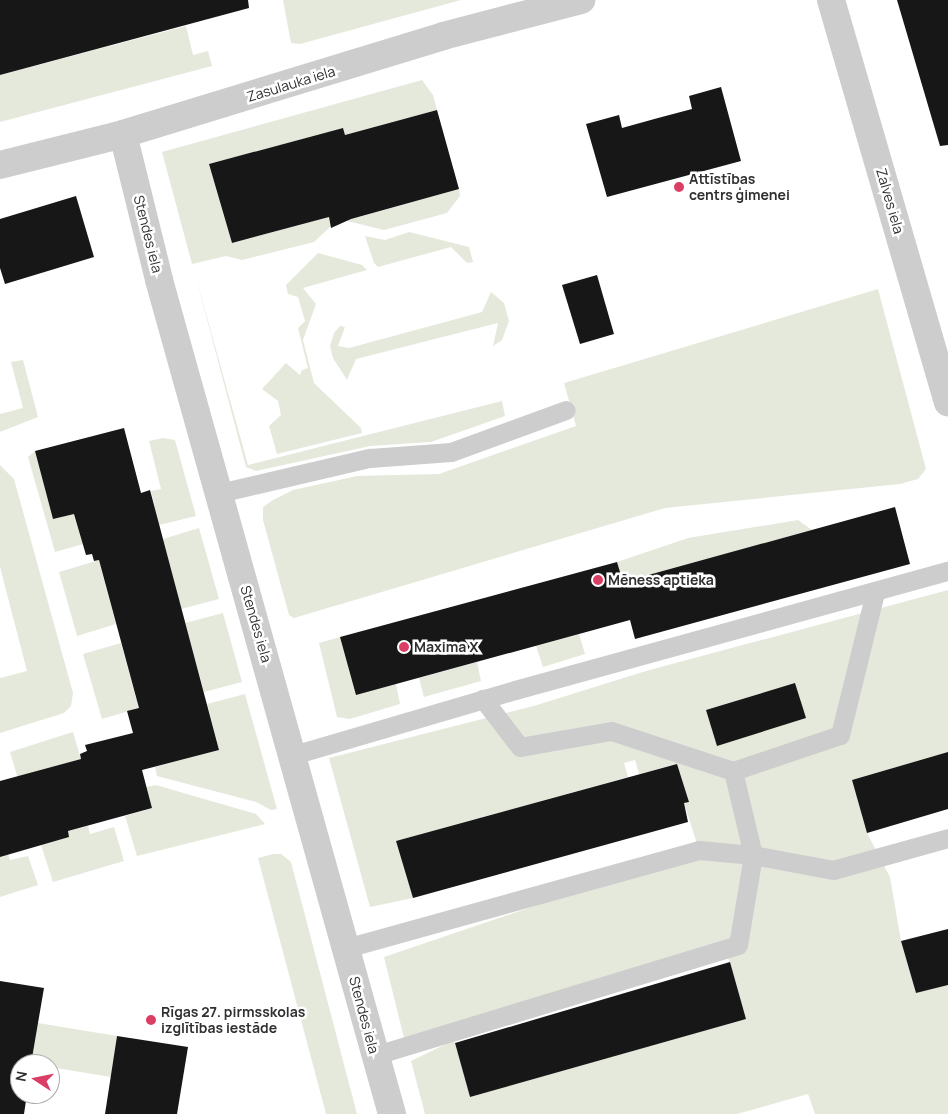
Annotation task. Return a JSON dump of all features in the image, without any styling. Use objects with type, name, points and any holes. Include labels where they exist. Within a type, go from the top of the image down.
[{"type":"street","name":"Zasulauka iela","points":[[0,165],[123,134],[443,36],[581,0]]},
{"type":"street","name":"Zalves iela","points":[[831,0],[948,402]]},
{"type":"street","name":"Stendes iela","points":[[123,134],[219,493],[392,1114]]},
{"type":"lane","points":[[219,493],[370,458],[451,452],[566,410]]},
{"type":"lane","points":[[293,755],[483,699],[948,571]]},
{"type":"lane","points":[[483,699],[520,746],[611,731],[733,771],[840,735],[874,592]]},
{"type":"lane","points":[[376,1055],[738,945],[753,855],[733,771]]},
{"type":"lane","points":[[346,948],[700,850],[753,855],[833,870],[948,838]]},
{"type":"shaded area","points":[[283,0],[461,0],[300,44],[291,43]]},
{"type":"shaded area","points":[[186,26],[193,55],[208,51],[212,66],[0,122],[0,75]]},
{"type":"shaded area","points":[[422,80],[433,95],[437,110],[345,135],[343,128],[210,164],[232,243],[329,217],[331,226],[314,242],[242,260],[226,256],[192,264],[162,152]]},
{"type":"shaded area","points":[[459,189],[460,196],[447,213],[384,230],[347,221],[346,213],[359,217]]},
{"type":"shaded area","points":[[409,232],[469,247],[473,262],[467,263],[451,247],[378,267],[374,263],[365,236],[385,240]]},
{"type":"shaded area","points":[[318,253],[362,265],[367,270],[303,288],[316,304],[303,340],[314,383],[361,428],[362,433],[277,454],[269,426],[281,415],[278,401],[262,389],[286,363],[300,375],[302,370],[308,368],[298,328],[305,321],[298,297],[288,294],[286,285]]},
{"type":"shaded area","points":[[195,274],[248,465],[502,401],[505,416],[431,442],[370,446],[256,471],[246,467]]},
{"type":"shaded area","points":[[878,289],[926,469],[918,479],[900,484],[665,508],[294,618],[289,615],[263,520],[263,507],[273,500],[293,490],[357,476],[439,474],[576,426],[564,383]]},
{"type":"shaded area","points":[[491,292],[504,303],[509,321],[502,340],[493,346],[498,323],[356,359],[347,380],[333,358],[330,346],[334,333],[340,326],[345,327],[338,346],[349,348],[482,312]]},
{"type":"shaded area","points":[[23,360],[38,417],[0,432],[0,414],[23,408],[11,362]]},
{"type":"shaded area","points":[[163,438],[175,440],[196,516],[159,525],[151,491],[161,489],[149,441]]},
{"type":"shaded area","points":[[35,451],[86,511],[94,541],[55,552],[28,457]]},
{"type":"shaded area","points":[[0,465],[14,479],[73,693],[71,706],[64,713],[0,733],[0,678],[27,671],[0,567]]},
{"type":"shaded area","points":[[798,520],[812,530],[623,582],[617,562],[688,538]]},
{"type":"shaded area","points":[[199,528],[219,599],[181,609],[163,539]]},
{"type":"shaded area","points":[[99,560],[116,624],[77,636],[59,572]]},
{"type":"shaded area","points":[[948,590],[948,752],[852,780],[867,833],[890,877],[901,941],[916,993],[948,985],[948,1114],[815,1114],[808,1094],[737,1114],[425,1114],[411,1061],[454,1040],[470,1097],[746,1018],[726,950],[404,1038],[384,957],[699,850],[684,803],[688,802],[680,789],[673,765],[639,774],[635,760],[624,763],[628,777],[397,841],[413,898],[370,907],[329,758],[537,705],[646,671]]},
{"type":"shaded area","points":[[223,613],[242,682],[204,692],[185,623]]},
{"type":"shaded area","points":[[579,634],[585,654],[543,667],[536,646]]},
{"type":"shaded area","points":[[340,637],[396,684],[400,704],[350,719],[337,717],[319,643]]},
{"type":"shaded area","points":[[121,643],[139,708],[102,719],[83,654]]},
{"type":"shaded area","points":[[477,662],[481,681],[424,697],[419,678]]},
{"type":"shaded area","points":[[245,694],[277,809],[271,810],[256,802],[157,776],[155,767],[219,750],[207,704]]},
{"type":"shaded area","points":[[73,732],[81,759],[49,768],[19,782],[10,752]]},
{"type":"shaded area","points":[[156,785],[256,814],[265,824],[137,856],[125,816],[152,808],[146,787]]},
{"type":"shaded area","points":[[88,826],[90,834],[114,827],[124,861],[53,882],[41,845],[68,837],[68,831]]},
{"type":"shaded area","points":[[8,854],[10,860],[28,856],[38,885],[0,897],[0,856]]},
{"type":"shaded area","points":[[281,854],[291,862],[357,1114],[326,1114],[258,858]]},
{"type":"shaded area","points":[[38,1023],[117,1036],[111,1077],[60,1069],[60,1054],[33,1054]]},
{"type":"building","points":[[0,0],[248,0],[249,8],[0,75]]},
{"type":"building","points":[[897,0],[948,0],[948,145],[940,146]]},
{"type":"building","points":[[721,87],[741,161],[607,197],[586,124],[619,115],[622,128],[692,109],[689,96]]},
{"type":"building","points":[[437,110],[459,189],[351,219],[331,228],[329,217],[232,243],[209,164],[343,128],[345,135]]},
{"type":"building","points":[[76,196],[94,257],[5,284],[0,268],[0,219]]},
{"type":"building","points":[[597,275],[614,334],[580,344],[562,285]]},
{"type":"building","points":[[124,428],[141,493],[150,490],[219,750],[142,770],[152,808],[68,831],[69,837],[0,857],[0,781],[81,759],[80,754],[87,751],[85,745],[133,733],[127,711],[139,708],[99,560],[94,561],[92,554],[86,555],[74,514],[53,519],[35,451]]},
{"type":"building","points":[[895,507],[910,564],[635,639],[630,620],[356,695],[340,637],[617,562],[623,582]]},
{"type":"building","points":[[795,683],[806,718],[717,746],[706,710]]},
{"type":"building","points":[[948,752],[948,809],[867,833],[852,780]]},
{"type":"building","points":[[677,764],[689,802],[684,803],[688,822],[413,898],[396,841]]},
{"type":"building","points":[[948,929],[948,985],[916,993],[901,941]]},
{"type":"building","points":[[730,962],[746,1019],[470,1097],[455,1043]]},
{"type":"building","points":[[0,981],[44,988],[33,1054],[10,1054],[10,1104],[26,1104],[24,1114],[0,1114]]},
{"type":"building","points":[[117,1036],[188,1047],[177,1114],[105,1114]]},
{"type":"place","name":"Attīstības centrs ģimenei","points":[[679,187]]},
{"type":"place","name":"Mēness aptieka","points":[[598,580]]},
{"type":"place","name":"Maxima X","points":[[404,647]]},
{"type":"place","name":"Rīgas 27. pirmsskolas izglītības iestāde","points":[[151,1020]]}]
